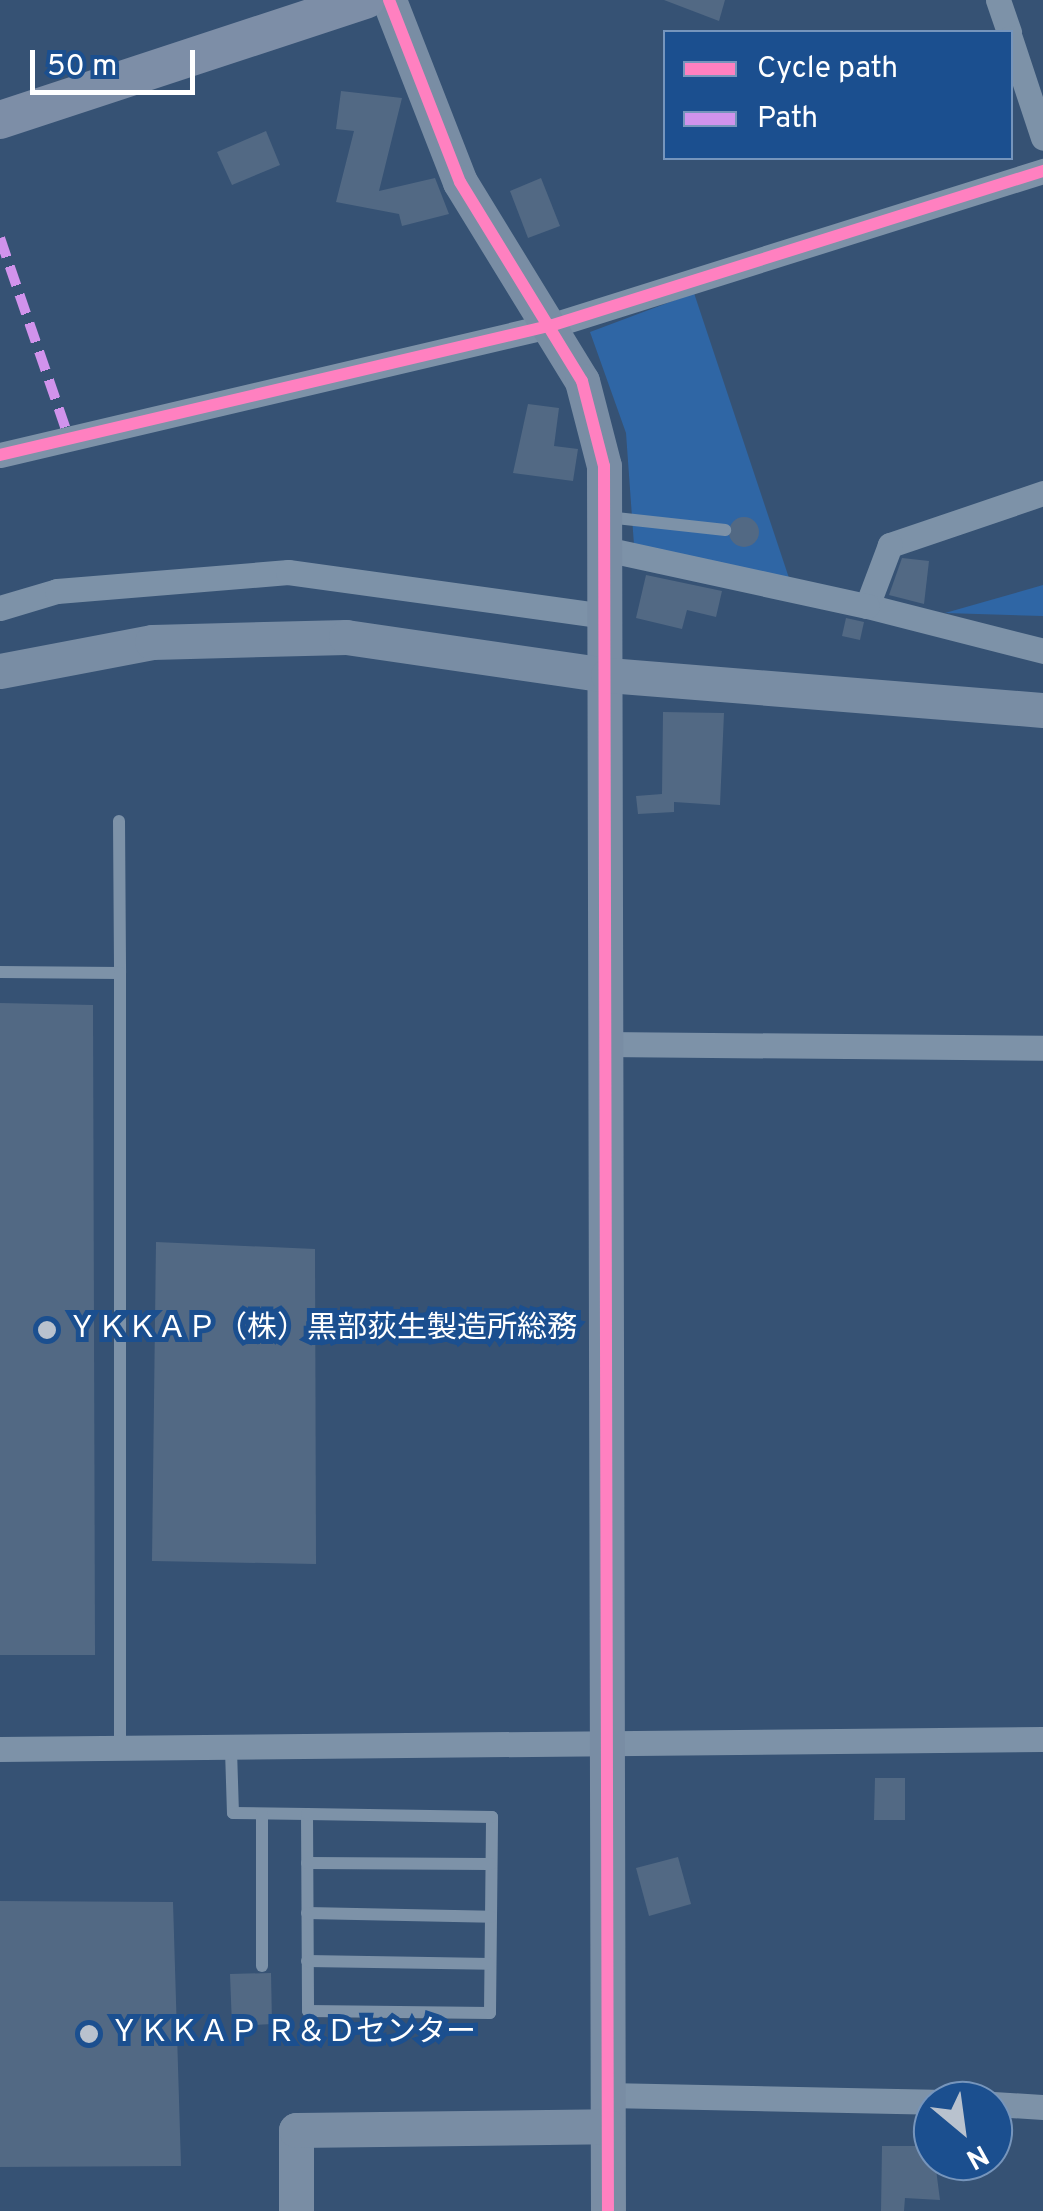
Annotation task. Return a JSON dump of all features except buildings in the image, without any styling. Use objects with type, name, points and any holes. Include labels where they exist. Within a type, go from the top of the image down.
[{"type":"main road","points":[[0,120],[366,0]]},
{"type":"street","points":[[389,0],[460,182],[553,325],[582,381],[604,466],[608,675],[604,1044],[608,2211]]},
{"type":"street","points":[[998,0],[1008,30]]},
{"type":"street","points":[[1013,44],[1043,138]]},
{"type":"street","points":[[0,455],[553,325],[1043,171]]},
{"type":"street","points":[[867,606],[890,545],[1043,493]]},
{"type":"street","points":[[605,532],[1043,651]]},
{"type":"street","points":[[0,608],[57,591],[288,572],[606,616]]},
{"type":"street","points":[[0,671],[152,642],[291,636],[608,675],[1043,710]]},
{"type":"street","points":[[604,1044],[1043,1048]]},
{"type":"street","points":[[0,1749],[608,1750],[1043,1739]]},
{"type":"street","points":[[296,2211],[296,2130],[607,2110],[913,2102]]},
{"type":"street","points":[[1013,2105],[1043,2107]]},
{"type":"lane","points":[[605,532],[725,530]]},
{"type":"lane","points":[[120,820],[120,1750]]},
{"type":"lane","points":[[0,972],[120,973]]},
{"type":"lane","points":[[231,1750],[233,1813],[262,1814],[307,1814],[492,1817],[490,2013],[308,2011],[307,1814]]},
{"type":"lane","points":[[262,1814],[262,1966]]},
{"type":"lane","points":[[307,1863],[491,1864]]},
{"type":"lane","points":[[307,1914],[490,1917]]},
{"type":"lane","points":[[308,1961],[490,1964]]},
{"type":"shaded area","points":[[694,293],[789,578],[634,545],[626,433],[590,332]]},
{"type":"shaded area","points":[[1043,585],[1043,616],[945,613]]},
{"type":"marked path","points":[[0,238],[69,438]]},
{"type":"cycle path","points":[[389,0],[460,182],[582,381],[604,466],[608,2211]]},
{"type":"cycle path","points":[[0,455],[553,325],[1043,171]]},
{"type":"place","name":"ＹＫＫＡＰ（株）黒部荻生製造所総務","points":[[47,1330]]},
{"type":"place","name":"ＹＫＫＡＰ Ｒ＆Ｄセンター","points":[[89,2034]]}]
